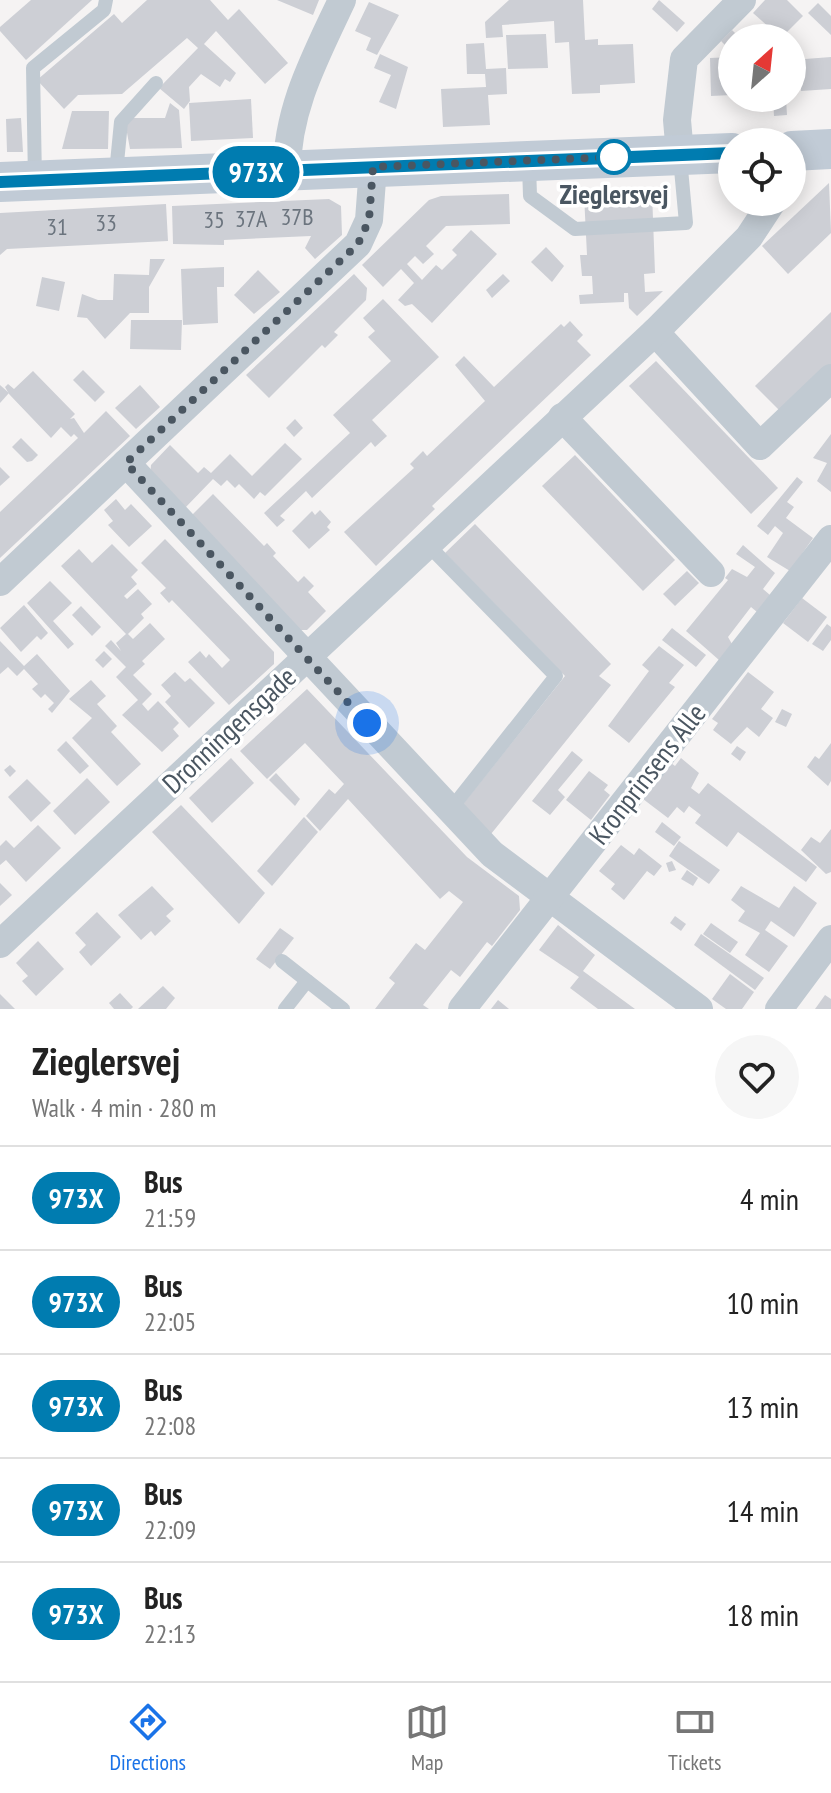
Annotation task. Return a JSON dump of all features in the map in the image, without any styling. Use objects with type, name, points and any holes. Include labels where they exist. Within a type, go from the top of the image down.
[{"type":"main road","points":[[17,181],[718,153]]},
{"type":"street","points":[[287,171],[287,136],[300,91],[342,0]]},
{"type":"street","points":[[680,154],[677,120],[684,59],[742,0]]},
{"type":"street","points":[[0,582],[358,244],[369,220],[373,167]]},
{"type":"street","name":"Dronningensgade","points":[[0,944],[655,332],[749,237],[763,216]]},
{"type":"street","points":[[655,332],[760,446],[831,378]]},
{"type":"street","points":[[562,417],[711,573]]},
{"type":"street","points":[[126,463],[306,659],[492,854],[699,1009]]},
{"type":"street","name":"Kronprinsens Alle","points":[[462,1009],[831,539]]},
{"type":"street","points":[[779,1009],[831,939]]},
{"type":"lane","points":[[17,181],[33,68],[104,10],[106,0]]},
{"type":"lane","points":[[115,178],[121,122],[156,83]]},
{"type":"lane","points":[[529,160],[530,196],[575,229],[686,223],[680,154]]},
{"type":"lane","points":[[427,544],[556,676],[450,810]]},
{"type":"lane","points":[[282,961],[343,1009]]},
{"type":"lane","points":[[285,1009],[307,981]]},
{"type":"building","points":[[31,0],[92,0],[26,60],[0,31],[0,27]]},
{"type":"building","points":[[147,0],[210,0],[228,20],[239,9],[288,63],[265,84],[216,31],[204,44],[236,73],[230,82],[225,79],[220,87],[201,74],[189,87],[190,101],[184,109],[159,88],[198,48],[187,38],[122,94],[78,95],[64,109],[37,80],[114,14],[122,23]]},
{"type":"building","points":[[277,0],[319,0],[313,15]]},
{"type":"building","points":[[509,0],[583,0],[585,40],[598,39],[598,45],[633,44],[635,83],[600,85],[600,93],[572,94],[569,42],[555,43],[554,21],[502,25],[503,37],[486,38],[485,22]]},
{"type":"building","points":[[659,0],[685,23],[677,32],[652,9]]},
{"type":"building","points":[[765,0],[787,0],[803,16],[795,24],[765,24],[753,13]]},
{"type":"building","points":[[369,2],[399,15],[377,55],[366,50],[371,38],[355,31]]},
{"type":"building","points":[[818,3],[831,16],[831,35],[808,13]]},
{"type":"building","points":[[546,34],[548,68],[508,69],[506,35]]},
{"type":"building","points":[[484,43],[486,69],[506,68],[507,94],[488,95],[490,125],[443,127],[441,89],[486,87],[485,74],[467,74],[466,44]]},
{"type":"building","points":[[380,54],[408,67],[396,109],[379,102],[391,75],[374,68]]},
{"type":"building","points":[[831,57],[831,89],[806,91],[806,59]]},
{"type":"building","points":[[710,58],[718,58],[718,96],[711,96]]},
{"type":"building","points":[[251,99],[253,138],[191,141],[189,103]]},
{"type":"building","points":[[170,103],[179,110],[182,148],[130,149],[125,122],[130,118],[165,118]]},
{"type":"building","points":[[72,111],[109,111],[108,149],[62,149]]},
{"type":"building","points":[[774,112],[787,112],[787,115],[774,116]]},
{"type":"building","points":[[21,118],[23,152],[7,152],[6,119]]},
{"type":"building","points":[[829,183],[831,233],[788,274],[762,246],[794,216],[806,216],[806,205]]},
{"type":"building","points":[[652,192],[655,273],[644,274],[645,292],[663,291],[637,316],[629,308],[628,293],[624,293],[624,302],[580,304],[579,295],[593,294],[592,276],[582,276],[580,255],[587,255],[584,195]]},
{"type":"building","points":[[509,194],[510,224],[446,226],[426,246],[434,254],[423,264],[415,256],[407,264],[422,280],[436,265],[442,270],[457,255],[452,250],[471,230],[497,254],[432,323],[412,304],[405,306],[398,300],[414,283],[401,269],[383,287],[362,265],[429,200],[441,196]]},
{"type":"building","points":[[329,199],[341,206],[342,235],[315,259],[305,248],[311,236],[224,240],[224,245],[173,244],[172,206]]},
{"type":"building","points":[[166,204],[168,241],[7,249],[0,255],[0,213]]},
{"type":"building","points":[[546,247],[564,266],[552,282],[531,262]]},
{"type":"building","points":[[150,259],[165,259],[149,287],[149,313],[130,313],[105,339],[87,318],[77,317],[82,294],[98,300],[113,300],[114,274],[149,275]]},
{"type":"building","points":[[224,267],[224,287],[217,287],[218,323],[183,325],[181,269]]},
{"type":"building","points":[[258,270],[280,292],[254,314],[234,295]]},
{"type":"building","points":[[354,274],[367,288],[366,300],[334,332],[338,335],[325,348],[322,345],[269,398],[246,375]]},
{"type":"building","points":[[503,274],[510,281],[492,298],[486,290]]},
{"type":"building","points":[[42,277],[65,282],[59,311],[36,306]]},
{"type":"building","points":[[383,299],[439,357],[372,420],[387,436],[375,447],[371,442],[312,498],[306,491],[280,516],[285,520],[277,527],[264,513],[350,433],[333,415],[391,361],[368,337],[375,331],[363,318]]},
{"type":"building","points":[[831,312],[831,366],[782,413],[755,386]]},
{"type":"building","points":[[131,320],[182,320],[181,350],[130,349]]},
{"type":"building","points":[[570,321],[583,335],[577,341],[591,355],[432,506],[435,509],[376,566],[344,532],[414,468],[410,464],[423,451],[427,456],[485,401],[455,365],[464,356],[494,387],[561,324],[564,327]]},
{"type":"building","points":[[656,361],[778,488],[751,514],[629,386]]},
{"type":"building","points":[[83,370],[105,392],[95,402],[73,380]]},
{"type":"building","points":[[33,371],[75,414],[70,419],[74,418],[84,433],[106,411],[130,436],[0,558],[0,512],[78,438],[74,434],[71,437],[61,427],[51,438],[9,394],[5,387],[8,384],[14,389]]},
{"type":"building","points":[[0,385],[9,393],[0,403]]},
{"type":"building","points":[[140,385],[160,407],[136,429],[115,408]]},
{"type":"building","points":[[295,419],[303,428],[294,437],[286,428]]},
{"type":"building","points":[[831,434],[831,492],[817,481],[827,463],[813,458]]},
{"type":"building","points":[[21,438],[38,455],[32,461],[27,462],[12,447]]},
{"type":"building","points":[[285,443],[302,459],[265,496],[260,492],[254,499],[239,484],[235,488],[227,480],[221,486],[213,479],[184,509],[150,476],[151,465],[170,445],[198,473],[204,467],[211,473],[230,454],[252,476]]},
{"type":"building","points":[[575,455],[675,560],[643,591],[542,486]]},
{"type":"building","points":[[0,467],[10,477],[0,486]]},
{"type":"building","points":[[797,477],[803,482],[787,502],[794,507],[786,518],[813,538],[790,571],[767,557],[783,533],[775,526],[768,535],[757,526]]},
{"type":"building","points":[[213,494],[264,546],[267,543],[276,553],[273,556],[298,582],[304,576],[314,586],[308,592],[326,611],[307,630],[300,630],[191,516]]},
{"type":"building","points":[[116,499],[125,510],[131,504],[152,526],[129,547],[108,525],[113,521],[104,510]]},
{"type":"building","points":[[320,510],[331,522],[327,527],[330,530],[309,549],[292,531],[312,511],[315,515]]},
{"type":"building","points":[[475,524],[611,664],[599,676],[611,685],[491,834],[463,804],[565,676],[445,553]]},
{"type":"building","points":[[165,539],[274,652],[274,664],[229,705],[188,662],[200,651],[206,658],[209,654],[222,668],[230,660],[172,600],[169,603],[160,593],[166,588],[141,563]]},
{"type":"building","points":[[112,544],[138,570],[131,577],[137,584],[124,596],[127,599],[138,589],[152,604],[141,614],[144,618],[128,634],[133,639],[150,623],[165,639],[142,661],[145,664],[133,675],[152,694],[142,704],[148,711],[158,701],[179,723],[173,729],[179,736],[162,752],[122,715],[138,700],[116,677],[126,667],[105,646],[111,640],[121,651],[116,643],[126,634],[61,566],[79,549],[92,563]]},
{"type":"building","points":[[743,545],[775,573],[763,589],[770,595],[757,612],[751,607],[728,637],[732,644],[719,660],[686,631],[728,580],[725,578],[732,569],[747,577],[755,567],[736,554]]},
{"type":"building","points":[[687,571],[699,583],[675,606],[663,594]]},
{"type":"building","points":[[50,581],[72,603],[53,621],[74,644],[68,649],[27,603]]},
{"type":"building","points":[[802,598],[827,617],[808,642],[783,623]]},
{"type":"building","points":[[24,605],[48,633],[41,640],[37,636],[21,652],[0,628]]},
{"type":"building","points":[[81,606],[101,627],[92,636],[72,615]]},
{"type":"building","points":[[827,624],[831,627],[831,640],[823,651],[812,644]]},
{"type":"building","points":[[672,628],[706,655],[696,667],[662,640]]},
{"type":"building","points":[[0,641],[24,666],[37,654],[70,691],[52,713],[48,709],[54,703],[45,694],[41,698],[32,689],[38,684],[24,669],[17,676],[8,667],[0,674]]},
{"type":"building","points":[[659,646],[684,665],[669,683],[675,687],[629,743],[608,726],[649,671],[642,665]]},
{"type":"building","points":[[104,651],[112,659],[103,668],[95,660]]},
{"type":"building","points":[[175,672],[185,682],[190,678],[215,703],[189,728],[165,702],[171,696],[161,685]]},
{"type":"building","points":[[748,672],[774,692],[761,709],[773,718],[759,737],[747,727],[731,744],[713,730],[718,723],[712,719]]},
{"type":"building","points":[[91,680],[106,696],[97,704],[117,726],[111,732],[141,764],[117,786],[72,738],[92,718],[69,699]]},
{"type":"building","points":[[307,689],[467,857],[519,896],[520,910],[492,946],[487,942],[460,977],[451,970],[423,1005],[429,1009],[375,1009],[395,983],[389,978],[416,943],[425,950],[463,902],[449,891],[440,899],[348,799],[320,831],[306,816],[329,789],[335,794],[344,784],[305,743],[267,779],[240,751]]},
{"type":"building","points":[[782,709],[792,714],[786,727],[775,722]]},
{"type":"building","points":[[66,741],[89,766],[80,774],[57,750]]},
{"type":"building","points":[[831,743],[831,781],[828,786],[807,767],[815,756],[819,759]]},
{"type":"building","points":[[737,746],[746,752],[740,761],[731,754]]},
{"type":"building","points":[[572,751],[583,760],[558,790],[565,797],[550,815],[532,801]]},
{"type":"building","points":[[231,758],[254,783],[212,823],[189,798]]},
{"type":"building","points":[[681,758],[699,773],[691,788],[699,794],[708,783],[817,867],[806,882],[738,832],[727,847],[695,823],[701,815],[689,806],[684,813],[677,807],[668,818],[643,799],[671,763],[675,766]]},
{"type":"building","points":[[10,765],[16,771],[10,777],[4,770]]},
{"type":"building","points":[[589,771],[608,785],[604,790],[610,795],[591,820],[566,800]]},
{"type":"building","points":[[276,773],[300,799],[295,806],[269,780]]},
{"type":"building","points":[[87,778],[110,802],[75,835],[53,811]]},
{"type":"building","points":[[27,779],[51,803],[31,822],[8,797]]},
{"type":"building","points":[[181,805],[265,893],[239,924],[152,832]]},
{"type":"building","points":[[304,817],[318,832],[272,886],[257,871]]},
{"type":"building","points":[[662,822],[681,837],[674,846],[655,832]]},
{"type":"building","points":[[38,825],[61,848],[26,882],[6,860],[0,865],[0,846],[6,840],[14,848]]},
{"type":"building","points":[[831,829],[831,872],[826,874],[801,850],[811,837],[820,843]]},
{"type":"building","points":[[679,841],[720,870],[709,884],[669,856]]},
{"type":"building","points":[[621,845],[634,855],[639,848],[662,866],[654,876],[647,871],[624,900],[611,889],[615,884],[599,871]]},
{"type":"building","points":[[672,861],[676,870],[669,872],[666,863]]},
{"type":"building","points":[[687,870],[698,878],[693,886],[681,879]]},
{"type":"building","points":[[0,883],[12,895],[0,906]]},
{"type":"building","points":[[152,886],[174,909],[166,916],[171,921],[155,936],[151,931],[141,940],[118,915]]},
{"type":"building","points":[[741,886],[779,908],[794,886],[817,903],[794,937],[771,921],[765,930],[788,946],[769,972],[745,955],[760,933],[738,921],[745,911],[731,900]]},
{"type":"building","points":[[97,912],[121,937],[91,966],[79,952],[86,945],[75,933]]},
{"type":"building","points":[[675,916],[686,924],[681,931],[670,923]]},
{"type":"building","points":[[711,923],[738,942],[730,953],[703,934]]},
{"type":"building","points":[[558,925],[595,955],[583,971],[635,1009],[598,1009],[570,988],[579,977],[539,950]]},
{"type":"building","points":[[280,928],[294,938],[270,969],[256,959]]},
{"type":"building","points":[[701,934],[764,978],[755,990],[694,945]]},
{"type":"building","points":[[38,941],[64,969],[36,996],[22,981],[28,976],[16,963]]},
{"type":"building","points":[[730,974],[754,992],[742,1009],[726,1009],[712,999]]},
{"type":"building","points":[[163,986],[175,998],[166,1009],[138,1009]]},
{"type":"building","points":[[120,993],[133,1007],[131,1009],[114,1009],[109,1003]]},
{"type":"building","points":[[0,994],[15,1009],[0,1009]]},
{"type":"building","points":[[825,995],[831,999],[831,1009],[815,1009]]},
{"type":"building","points":[[498,1000],[509,1009],[491,1009]]},
{"type":"bus line","name":"973X","points":[[0,182],[718,153]]},
{"type":"place","name":"Zieglersvej","points":[[614,157]]},
{"type":"route","points":[[367,723],[126,463],[358,244],[369,220],[374,196],[373,167],[614,157]]}]
